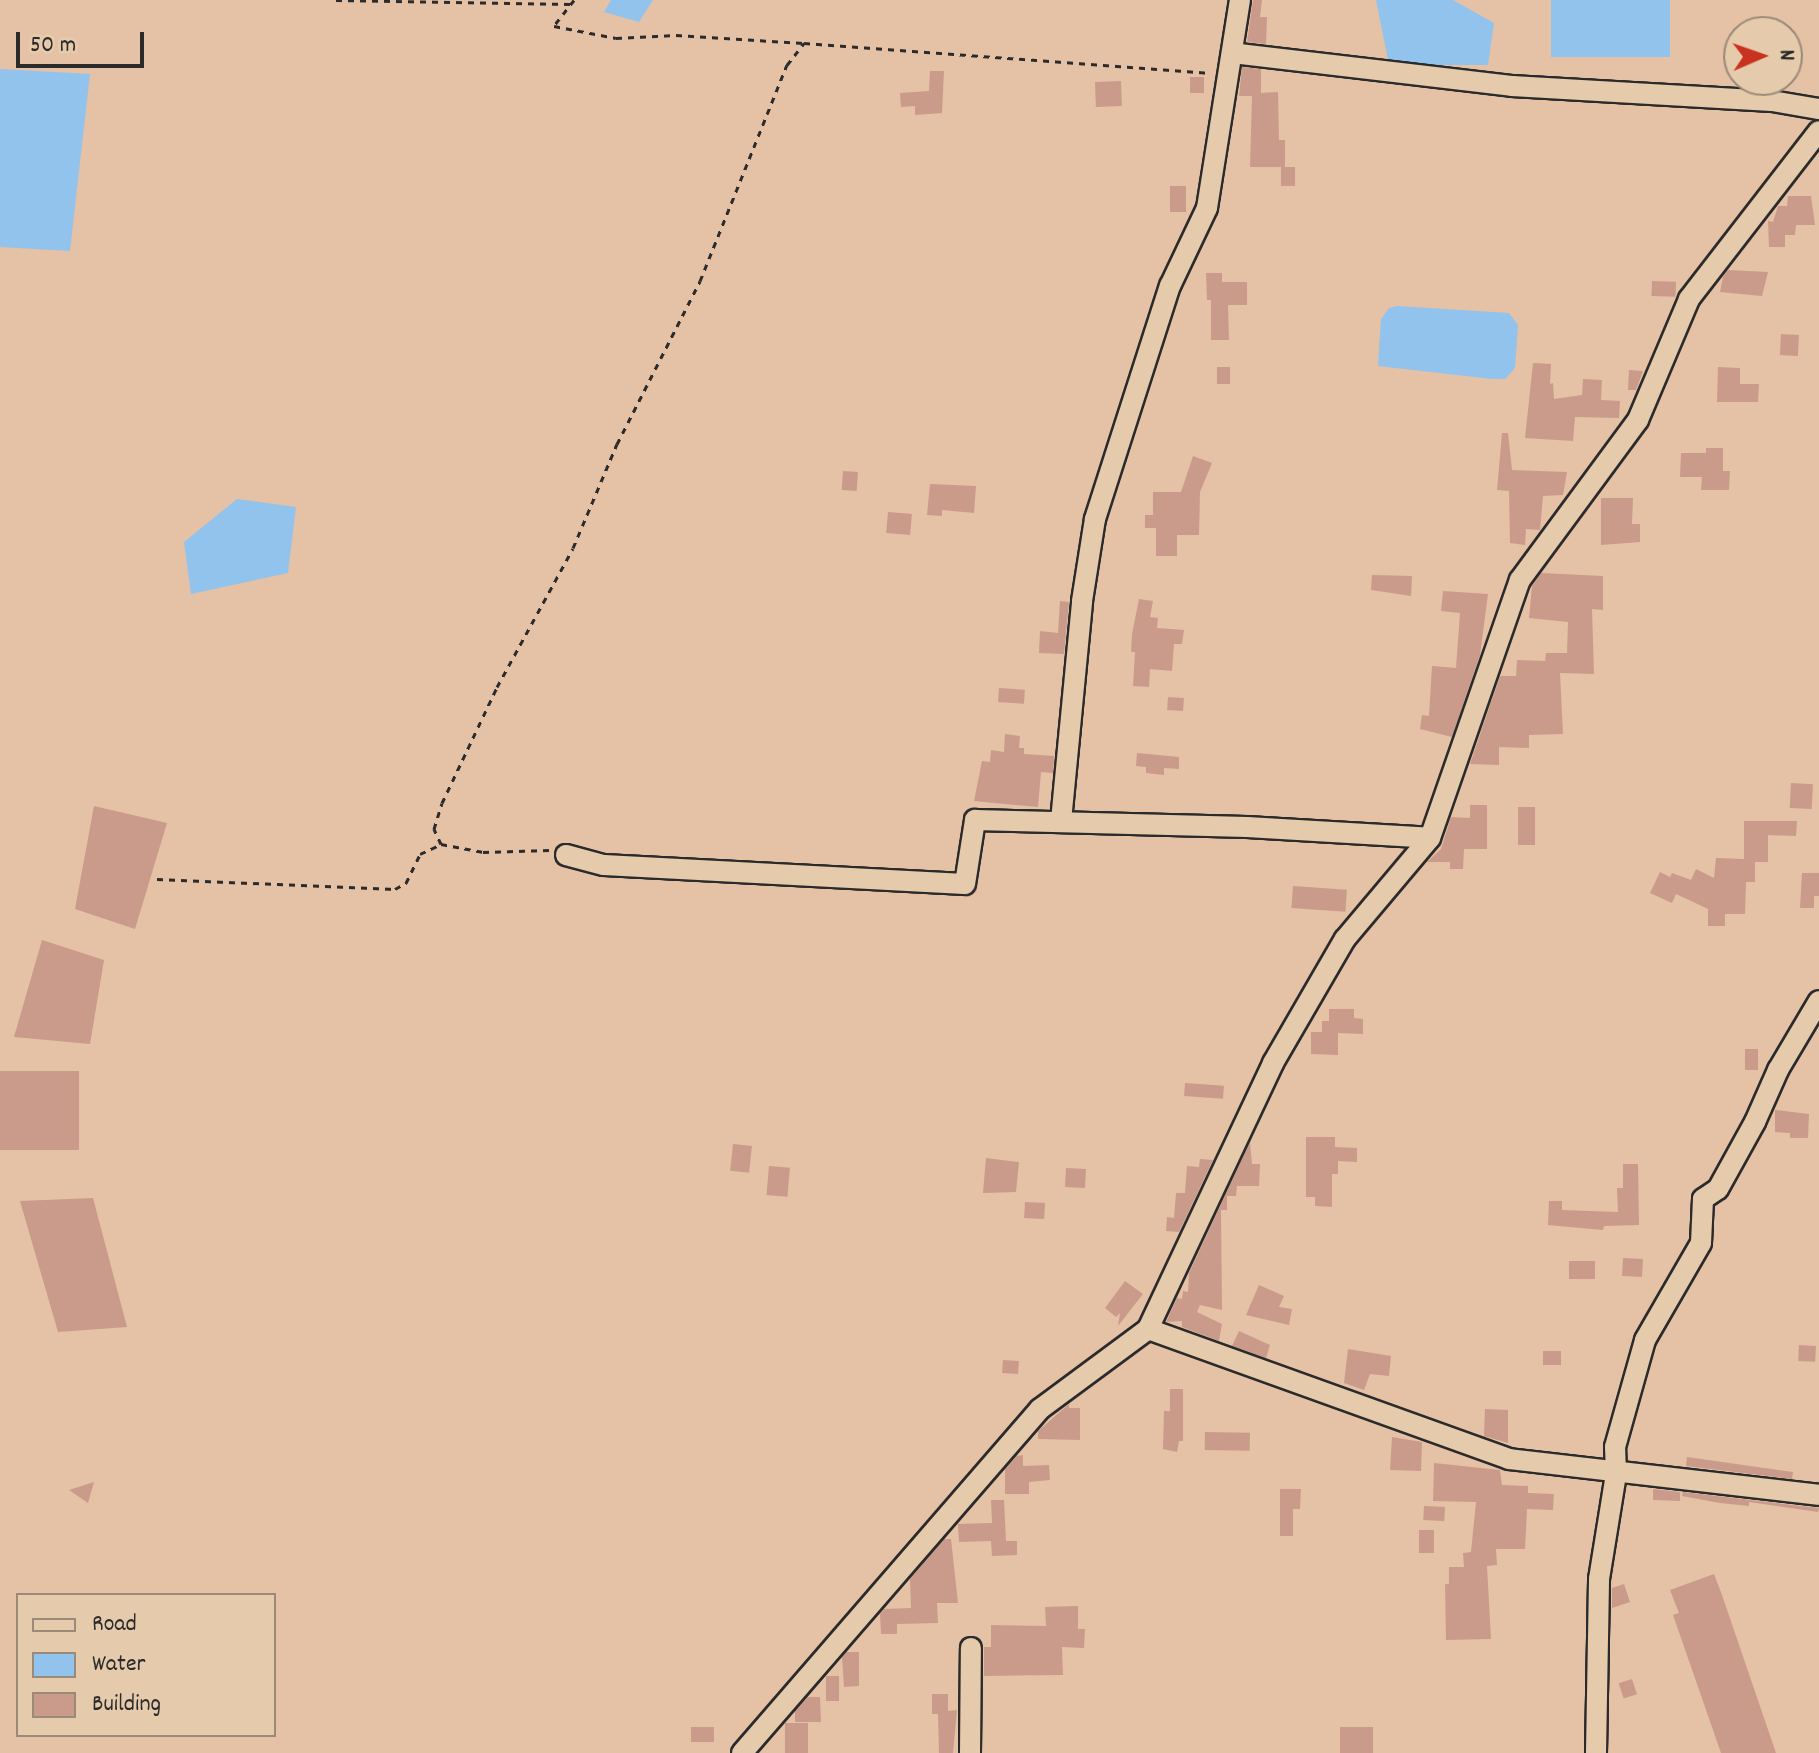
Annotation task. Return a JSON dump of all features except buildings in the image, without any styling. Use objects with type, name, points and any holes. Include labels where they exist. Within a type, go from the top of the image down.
[{"type":"street","points":[[1061,821],[1082,601],[1095,519],[1170,286],[1207,208],[1240,0]]},
{"type":"street","points":[[1232,53],[1512,86],[1772,101],[1819,109]]},
{"type":"street","points":[[742,1753],[1040,1409],[1148,1329],[1281,1049],[1345,939],[1430,838],[1520,580],[1638,420],[1689,299],[1819,131]]},
{"type":"street","points":[[566,855],[604,865],[965,884],[975,820],[1306,829],[1430,838]]},
{"type":"street","points":[[1596,1753],[1599,1579],[1616,1474],[1615,1447],[1645,1340],[1701,1243],[1703,1199],[1718,1189],[1778,1070],[1819,1001]]},
{"type":"street","points":[[1148,1329],[1509,1459],[1616,1474],[1819,1495]]},
{"type":"street","points":[[970,1753],[971,1648]]},
{"type":"path","points":[[336,0],[572,2]]},
{"type":"path","points":[[572,2],[554,26],[616,38],[676,35],[1229,74]]},
{"type":"path","points":[[441,844],[434,829],[442,803],[497,687],[573,548],[617,444],[700,281],[787,65],[804,43]]},
{"type":"path","points":[[157,879],[395,889],[406,883],[420,854],[441,844],[483,852],[552,850],[566,855]]},
{"type":"water","points":[[611,0],[653,0],[639,22],[604,12]]},
{"type":"water","points":[[1376,0],[1453,0],[1494,23],[1488,65],[1389,65]]},
{"type":"water","points":[[1551,0],[1670,0],[1670,57],[1551,57]]},
{"type":"water","points":[[0,69],[90,74],[70,251],[0,247]]},
{"type":"water","points":[[1389,308],[1509,313],[1518,325],[1515,368],[1505,379],[1492,379],[1378,366],[1381,319]]},
{"type":"water","points":[[237,499],[296,507],[288,573],[191,594],[184,542]]}]
